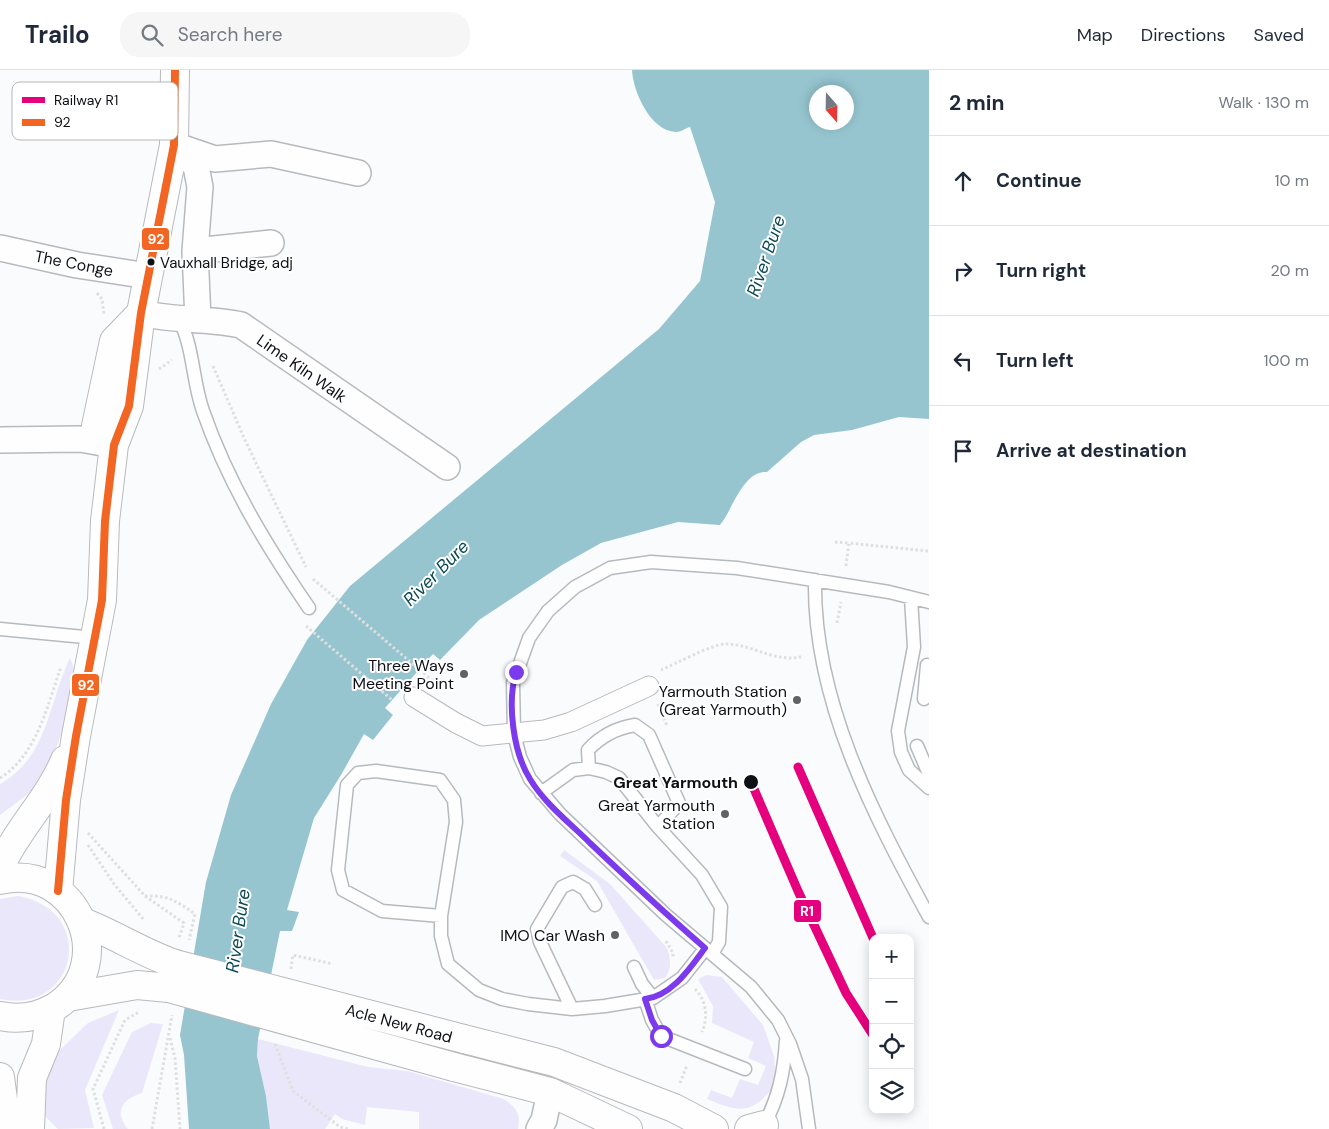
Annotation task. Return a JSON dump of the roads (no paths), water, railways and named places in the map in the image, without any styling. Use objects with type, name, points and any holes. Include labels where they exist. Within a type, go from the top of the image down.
[{"type":"main road","points":[[58,891],[66,800],[102,600],[105,521],[114,445],[128,406],[148,276],[174,140]]},
{"type":"main road","points":[[0,867],[7,852],[57,780],[76,736]]},
{"type":"main road","points":[[0,880],[26,878],[48,885],[58,891],[73,905],[83,922],[87,944],[85,967],[81,978],[59,1003],[46,1044],[32,1078],[30,1129]]},
{"type":"main road","name":"Acle New Road","points":[[83,922],[108,931],[155,957],[174,965],[454,1067],[550,1092],[628,1129]]},
{"type":"main road","name":"Acle New Road","points":[[0,1016],[25,1018],[59,1003],[137,985],[174,965],[554,1062],[691,1115],[714,1129]]},
{"type":"main road","points":[[0,1077],[7,1129]]},
{"type":"main road","points":[[691,1115],[725,1127],[737,1129]]},
{"type":"street","points":[[174,145],[215,159],[271,154],[358,173]]},
{"type":"street","points":[[174,145],[196,166],[200,187],[188,319]]},
{"type":"street","points":[[195,251],[271,243]]},
{"type":"street","name":"The Conge","points":[[0,248],[77,265],[148,276]]},
{"type":"street","name":"Lime Kiln Walk","points":[[142,313],[164,318],[218,320],[241,325],[447,467]]},
{"type":"street","points":[[0,440],[71,439],[114,445]]},
{"type":"street","points":[[414,696],[456,723],[482,736],[544,730],[571,722],[649,686]]},
{"type":"street","points":[[539,1129],[544,1120],[550,1092]]},
{"type":"lane","points":[[188,319],[192,358],[202,409],[229,478],[256,528],[309,608]]},
{"type":"lane","points":[[809,1129],[802,1079],[788,1040],[778,1020],[751,987],[652,901],[541,793],[530,779],[520,757],[514,734],[513,683],[529,638],[548,611],[575,587],[610,568],[651,562],[737,568],[889,592],[929,602]]},
{"type":"lane","points":[[815,580],[822,651],[836,716],[860,781],[896,856],[929,917]]},
{"type":"lane","points":[[911,598],[914,647],[898,731],[901,752],[909,770],[929,788]]},
{"type":"lane","points":[[0,629],[95,638]]},
{"type":"lane","points":[[914,647],[928,667],[924,699]]},
{"type":"lane","points":[[590,768],[588,750],[599,738],[622,727],[635,725],[649,735],[679,803],[658,826]]},
{"type":"lane","points":[[917,746],[929,774]]},
{"type":"lane","points":[[441,916],[382,911],[343,890],[338,870],[347,785],[358,773],[376,771],[440,780],[454,800],[456,822],[441,916],[441,936],[448,964],[479,990],[502,999],[572,1009],[649,999],[682,978],[719,942],[721,907],[702,875],[658,826],[619,778],[590,768],[574,770],[541,793]]},
{"type":"lane","points":[[572,1009],[540,942],[537,929],[562,887],[573,882],[585,888],[595,905]]},
{"type":"lane","points":[[634,967],[649,999],[652,1020],[661,1036],[745,1069]]},
{"type":"lane","points":[[763,1128],[775,1103],[783,1076],[788,1040]]},
{"type":"water","name":"River Bure","points":[[632,70],[929,70],[929,419],[899,417],[852,430],[814,435],[801,442],[767,472],[751,477],[739,492],[720,525],[678,522],[601,543],[562,565],[479,620],[440,660],[433,654],[385,708],[393,715],[373,740],[364,734],[314,818],[287,910],[299,912],[292,931],[280,931],[258,1039],[257,1056],[266,1096],[270,1129],[189,1129],[184,1055],[180,1035],[206,882],[231,795],[271,704],[307,640],[350,586],[659,329],[700,281],[715,202],[690,127],[676,132],[658,125],[645,108],[636,88]]},
{"type":"rail line","name":"R1","points":[[798,767],[871,934]]},
{"type":"rail line","name":"R1","points":[[751,782],[798,891],[846,993],[869,1029]]},
{"type":"place","name":"Vauxhall Bridge, adj","points":[[151,262]]},
{"type":"place","name":"Three Ways Meeting Point","points":[[464,674]]},
{"type":"place","name":"Yarmouth Station (Great Yarmouth)","points":[[797,700]]},
{"type":"place","name":"Great Yarmouth","points":[[751,782]]},
{"type":"place","name":"Great Yarmouth Station","points":[[725,814]]},
{"type":"place","name":"IMO Car Wash","points":[[615,935]]}]
